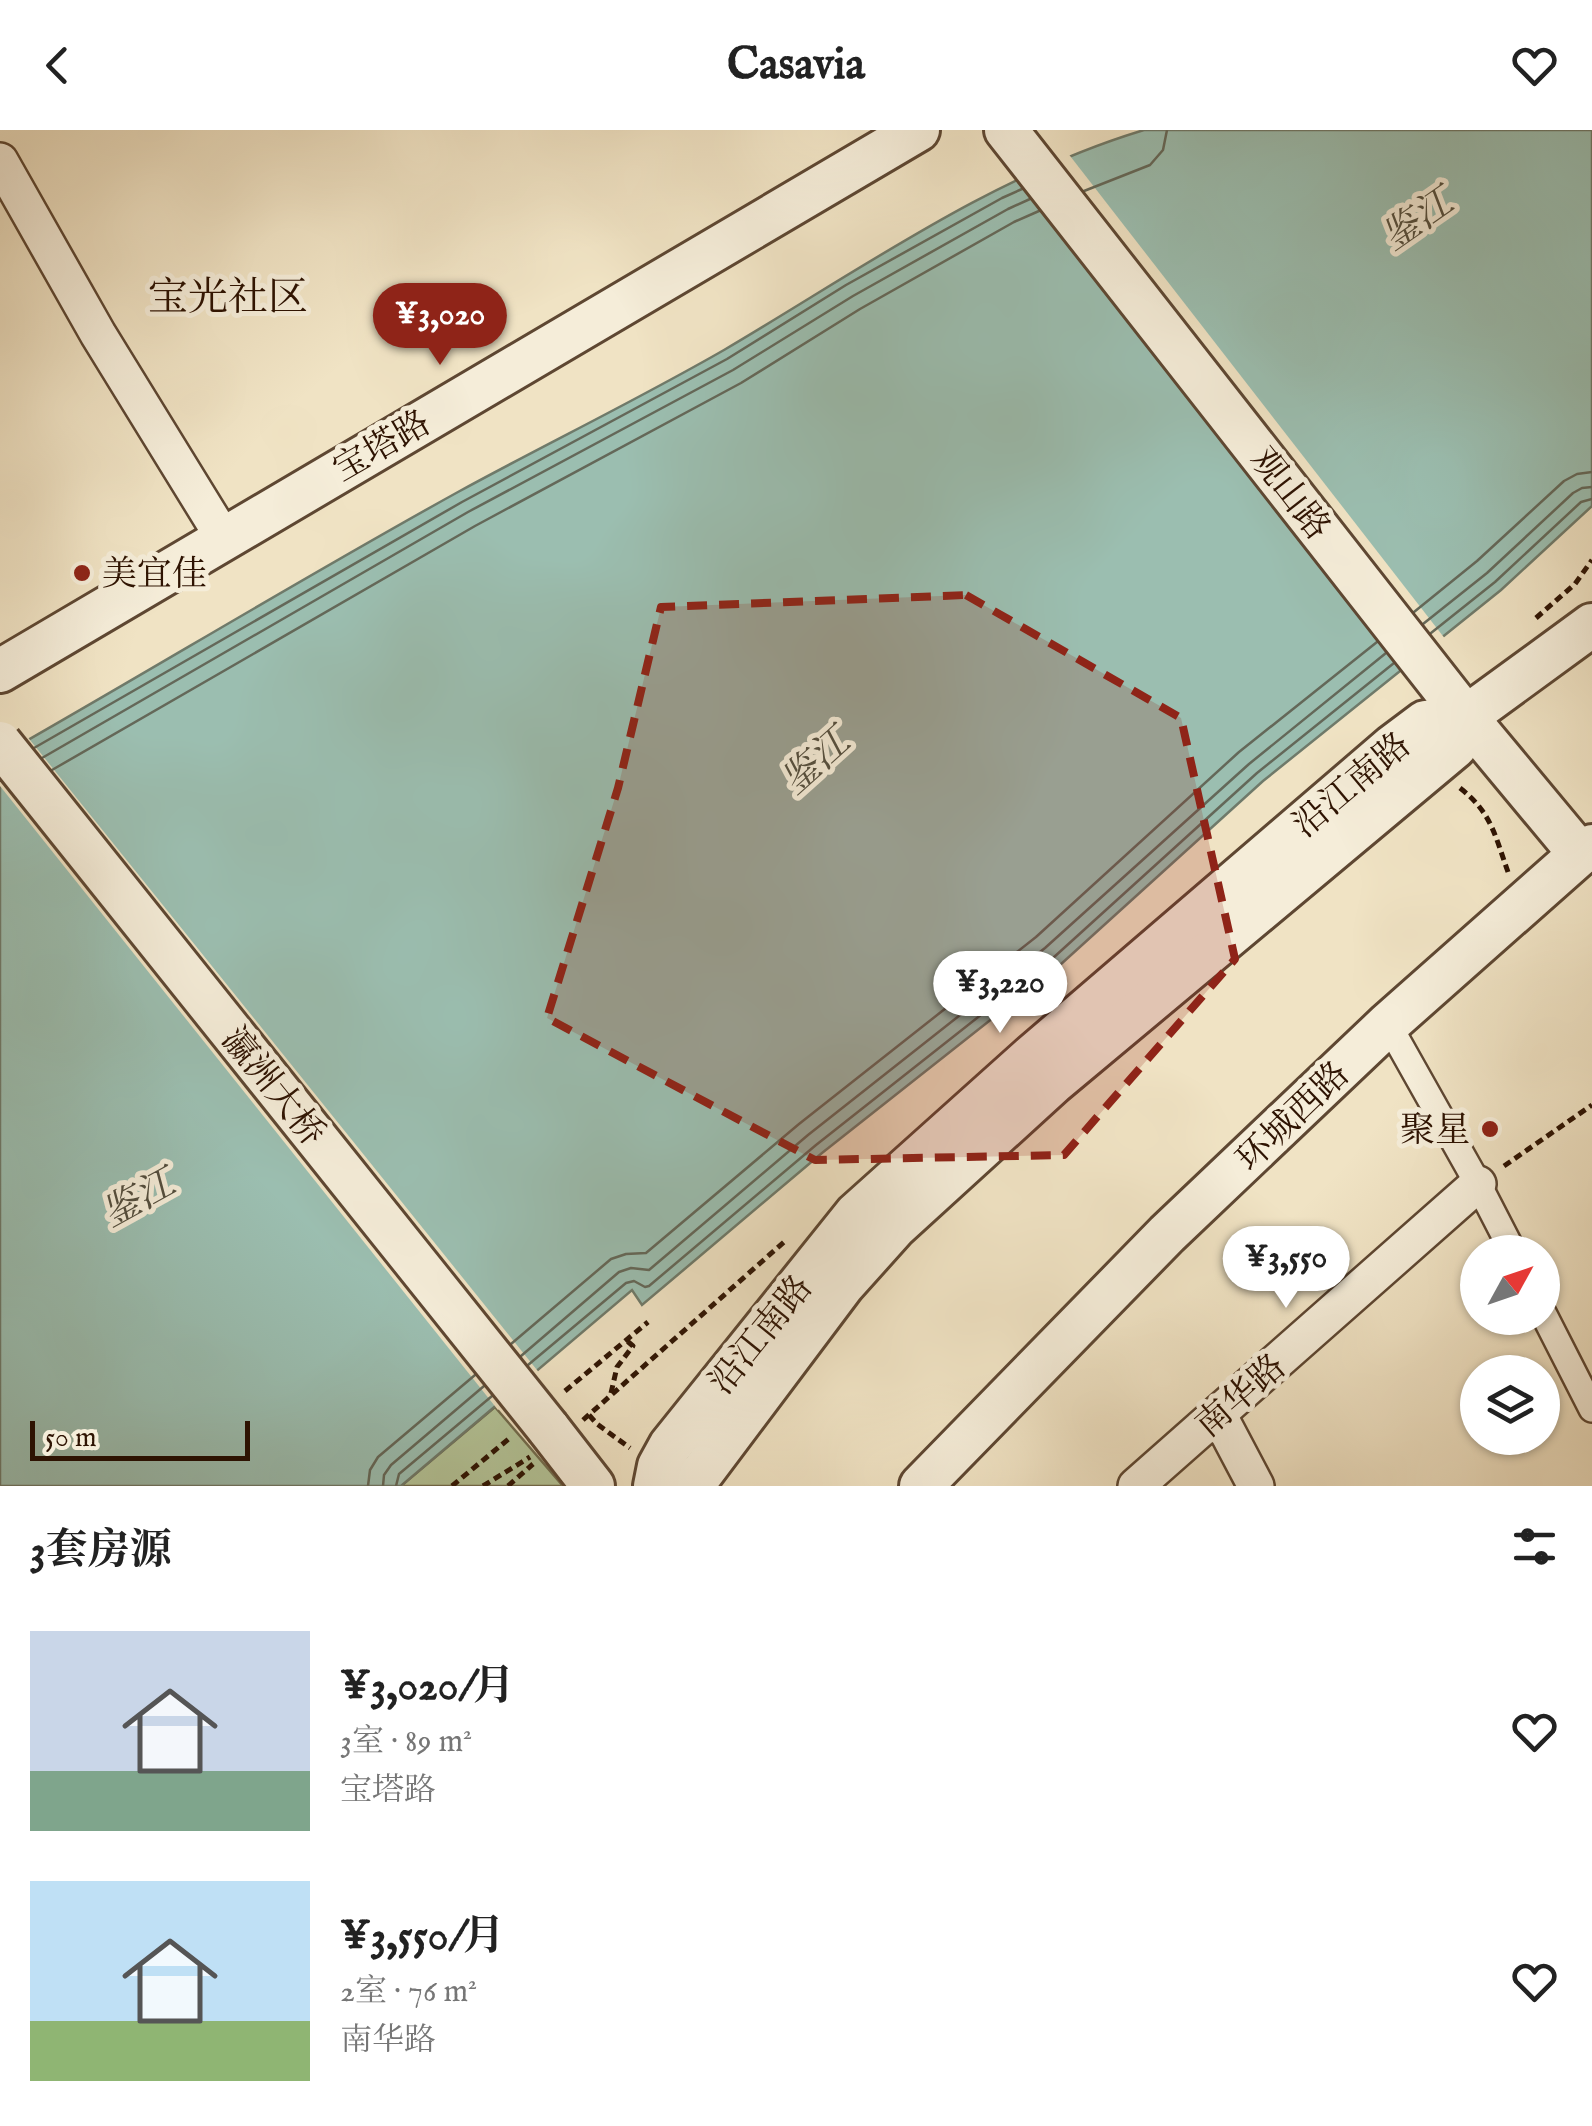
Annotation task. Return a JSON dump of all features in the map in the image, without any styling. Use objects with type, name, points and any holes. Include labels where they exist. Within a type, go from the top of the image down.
[{"type":"street","name":"宝塔路","points":[[0,671],[918,130]]},
{"type":"street","name":"观山路","points":[[1009,134],[1466,717],[1586,850]]},
{"type":"street","points":[[0,161],[98,334],[223,537]]},
{"type":"street","points":[[1466,717],[1592,625]]},
{"type":"street","name":"沿江南路","points":[[648,1471],[659,1466],[670,1446],[856,1214],[1031,1057],[1394,746],[1425,722],[1466,717],[1455,748],[1053,1084],[895,1227],[843,1285],[692,1486]]},
{"type":"street","name":"瀛洲大桥","points":[[0,743],[565,1428],[592,1486]]},
{"type":"street","name":"环城西路","points":[[921,1486],[1167,1234],[1388,1024],[1586,850]]},
{"type":"street","points":[[1388,1024],[1504,1235]]},
{"type":"street","name":"南华路","points":[[1136,1486],[1478,1184]]},
{"type":"street","points":[[1554,1335],[1592,1409]]},
{"type":"street","points":[[1218,1414],[1256,1486]]},
{"type":"path","points":[[1452,781],[1481,807],[1496,834],[1520,906]]},
{"type":"path","points":[[1478,1184],[1592,1104]]},
{"type":"path","points":[[610,1396],[617,1367],[632,1346],[626,1340]]},
{"type":"path","points":[[487,1485],[565,1428],[597,1424],[648,1471]]},
{"type":"highlighted area","points":[[966,595],[1181,718],[1235,959],[1064,1155],[815,1160],[547,1018],[618,788],[661,607]]},
{"type":"shaded area","points":[[495,1407],[563,1486],[401,1486]]},
{"type":"water","name":"鉴江","points":[[1144,130],[1592,130],[1592,506],[1501,590],[1263,781],[1060,965],[822,1153],[642,1305],[632,1290],[401,1486],[0,1486],[0,756],[400,524],[724,350],[928,227],[1033,173]]},
{"type":"pier","points":[[1067,152],[1446,640],[1404,674],[1015,175]]},
{"type":"pier","points":[[26,735],[541,1375],[498,1410],[0,786],[0,750]]},
{"type":"place","name":"美宜佳","points":[[82,573]]},
{"type":"place","name":"聚星","points":[[1490,1129]]},
{"type":"district","name":"宝光社区","points":[[228,296]]}]
